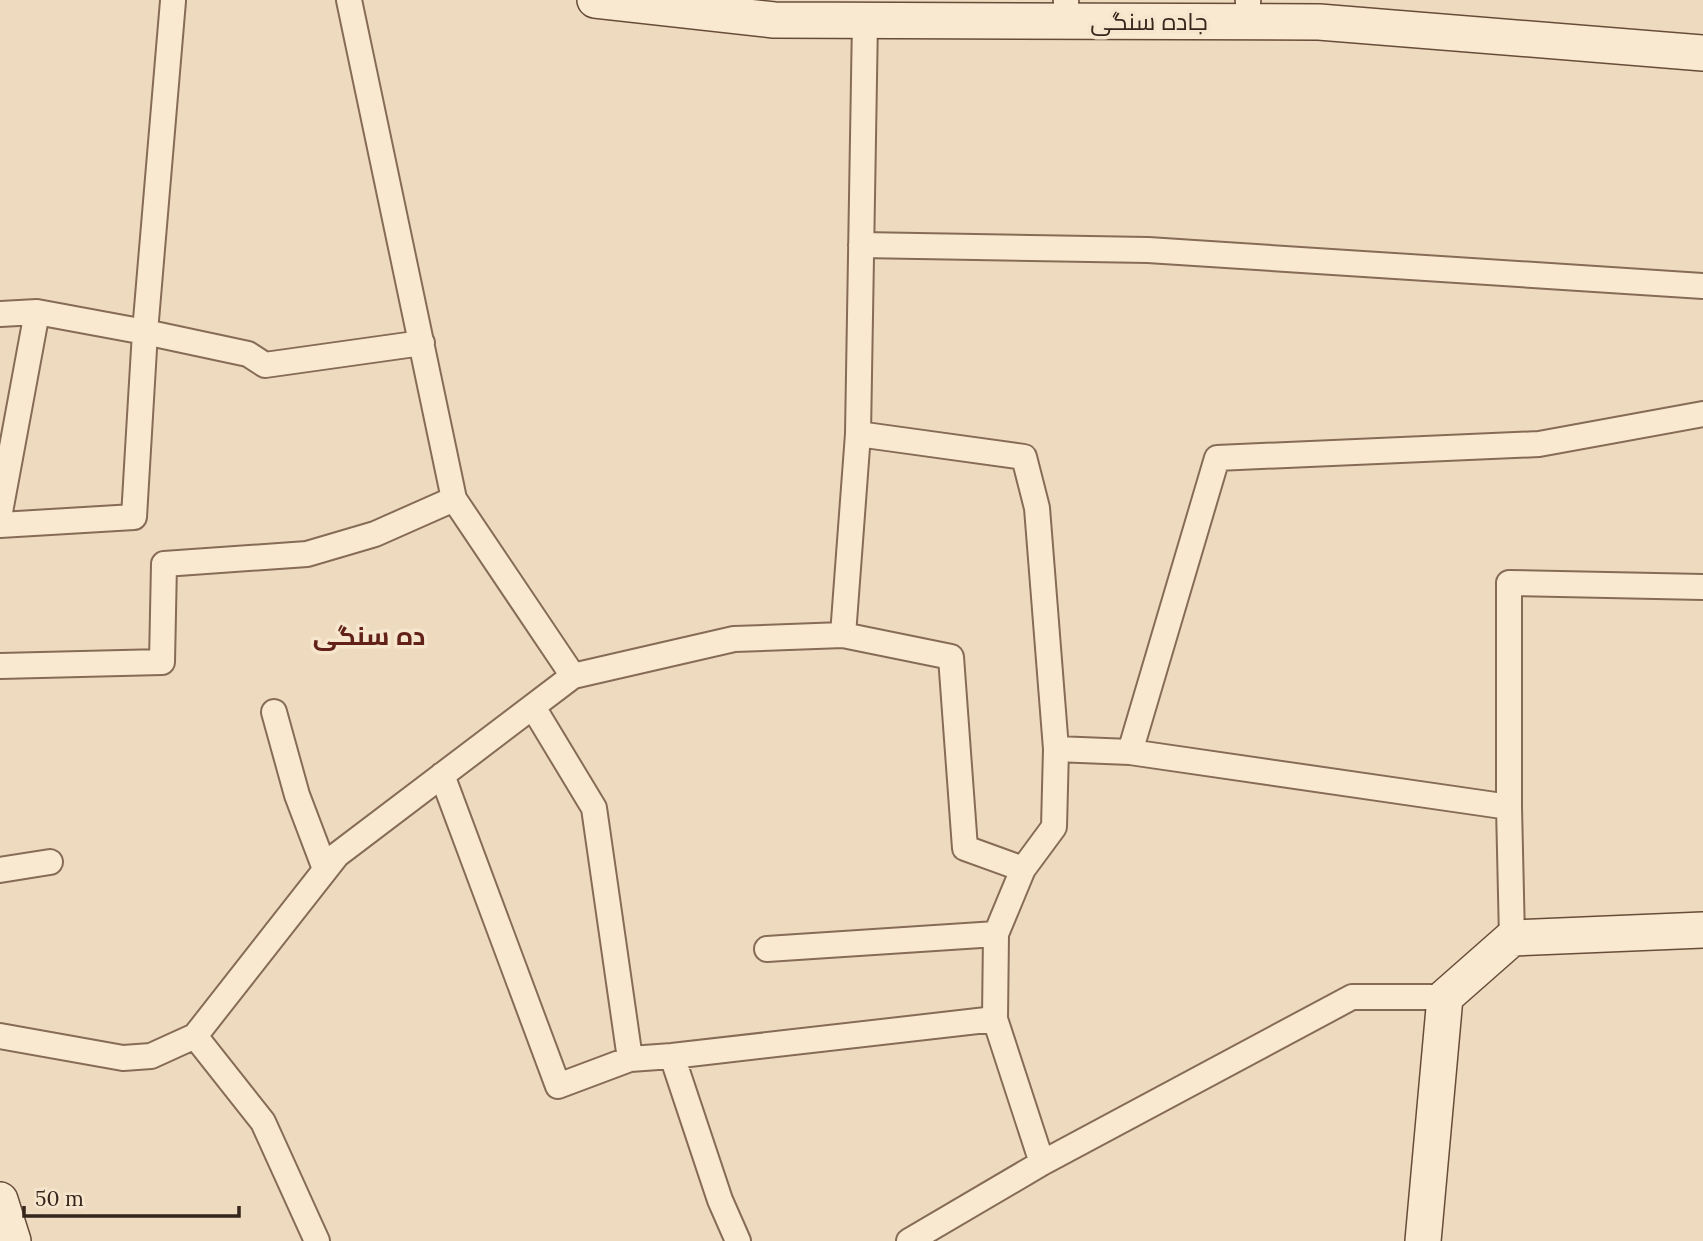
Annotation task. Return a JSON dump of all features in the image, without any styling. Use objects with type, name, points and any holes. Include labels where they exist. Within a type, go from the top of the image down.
[{"type":"street","points":[[349,0],[454,499],[573,676]]},
{"type":"street","name":"جاده سنگی","points":[[595,0],[774,10],[865,20],[1066,10],[1248,11],[1319,22],[1703,53]]},
{"type":"street","points":[[0,525],[134,517],[145,332],[173,1]]},
{"type":"street","points":[[843,635],[858,434],[865,20]]},
{"type":"street","points":[[861,244],[1148,250],[1703,286]]},
{"type":"street","points":[[0,314],[37,313],[145,332],[248,354],[265,365],[422,343]]},
{"type":"street","points":[[0,512],[37,313]]},
{"type":"street","points":[[1130,751],[1217,458],[1539,444],[1703,414]]},
{"type":"street","points":[[858,434],[1024,457],[1037,508],[1056,749],[1054,827],[1023,869],[996,934],[995,1018],[1042,1163]]},
{"type":"street","points":[[0,666],[162,662],[164,564],[307,554],[375,534],[454,499]]},
{"type":"street","points":[[1512,938],[1509,583],[1703,587]]},
{"type":"street","points":[[0,1036],[123,1058],[151,1056],[195,1036],[337,855],[573,676],[733,639],[843,635],[951,657],[965,848],[1023,869]]},
{"type":"street","points":[[533,706],[594,808],[630,1059]]},
{"type":"street","points":[[274,712],[297,796],[326,869]]},
{"type":"street","points":[[1056,749],[1130,751],[1509,807]]},
{"type":"street","points":[[442,775],[558,1086],[630,1059],[995,1018]]},
{"type":"street","points":[[0,870],[50,862]]},
{"type":"street","points":[[916,1239],[1042,1163],[1352,997],[1445,997],[1512,938],[1703,930]]},
{"type":"street","points":[[766,949],[996,934]]},
{"type":"street","points":[[1423,1241],[1445,997]]},
{"type":"street","points":[[195,1036],[263,1122],[317,1241]]},
{"type":"street","points":[[671,1056],[720,1200],[738,1241]]},
{"type":"street","points":[[0,1200],[13,1241]]},
{"type":"district","name":"ده سنگی","points":[[369,635]]}]
